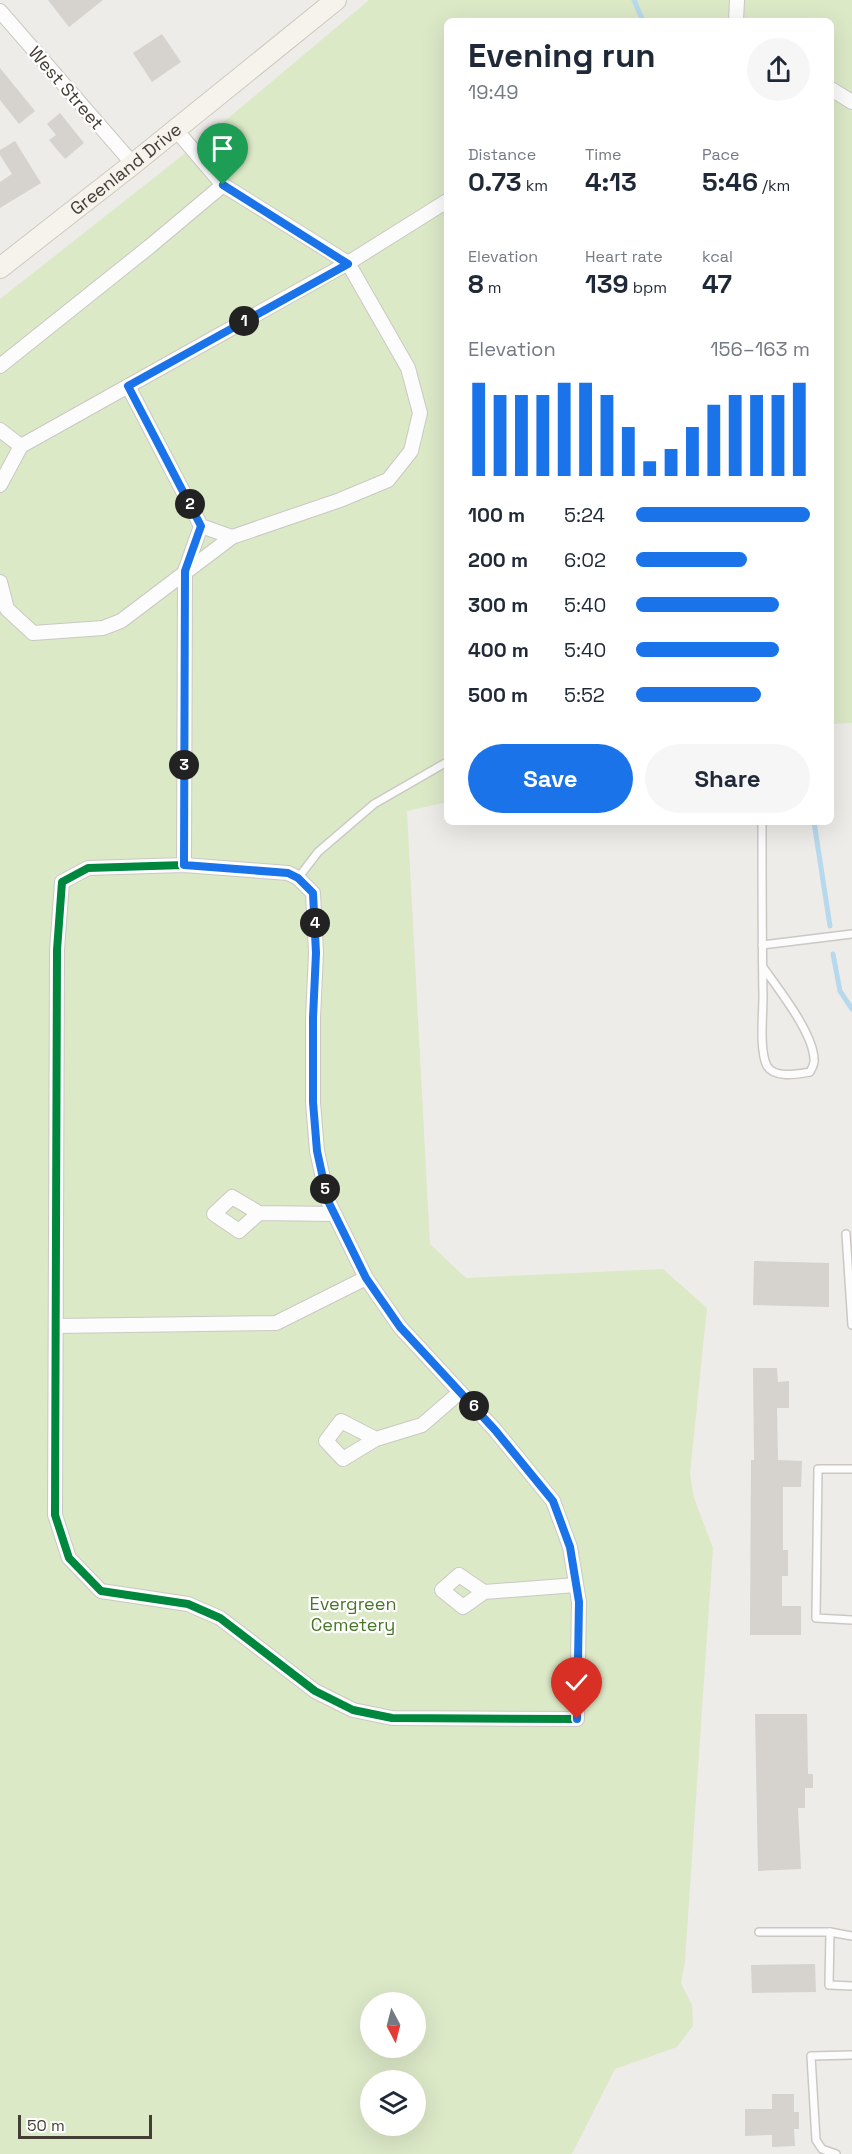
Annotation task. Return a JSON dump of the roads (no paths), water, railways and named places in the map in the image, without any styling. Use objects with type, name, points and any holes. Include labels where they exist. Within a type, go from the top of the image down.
[{"type":"street","name":"Greenland Drive","points":[[0,268],[176,130],[336,0]]},
{"type":"street","points":[[736,0],[736,18]]},
{"type":"street","name":"West Street","points":[[0,11],[133,164]]},
{"type":"street","points":[[834,91],[852,102]]},
{"type":"street","points":[[0,582],[7,609],[33,633],[103,628],[121,621],[232,537],[340,500],[388,480],[411,451],[420,413],[408,368],[348,264],[223,185],[176,130]]},
{"type":"street","points":[[0,366],[223,185]]},
{"type":"street","points":[[0,485],[21,446],[348,264],[444,203]]},
{"type":"street","points":[[128,386],[201,526],[232,537]]},
{"type":"street","points":[[0,430],[21,446]]},
{"type":"street","points":[[184,865],[185,571],[201,526]]},
{"type":"street","points":[[184,865],[288,873],[298,878],[313,893],[316,953],[313,1102],[317,1151],[328,1201],[366,1278],[400,1327],[502,1438],[553,1501],[570,1547],[579,1602],[577,1719],[392,1718],[353,1710],[315,1691],[220,1618],[188,1604],[101,1591],[69,1558],[55,1515],[57,950],[62,882],[88,868],[184,865]]},
{"type":"street","points":[[259,1213],[334,1214]]},
{"type":"street","points":[[56,1326],[276,1323],[366,1278]]},
{"type":"street","points":[[376,1440],[422,1425],[460,1392]]},
{"type":"street","points":[[484,1592],[576,1585]]},
{"type":"lane","points":[[298,878],[318,852],[374,804],[444,764]]},
{"type":"lane","points":[[762,825],[763,1052],[768,1067],[776,1073],[810,1072],[815,1060],[810,1044],[795,1013],[763,967]]},
{"type":"lane","points":[[762,945],[852,934]]},
{"type":"lane","points":[[846,1234],[852,1325]]},
{"type":"lane","points":[[852,1468],[818,1469],[816,1618],[852,1620]]},
{"type":"lane","points":[[759,1932],[830,1932],[852,1936]]},
{"type":"lane","points":[[830,1932],[829,1985],[852,1986]]},
{"type":"lane","points":[[836,2154],[822,2149],[816,2140],[811,2056],[852,2055]]},
{"type":"waterway","points":[[634,0],[642,18]]},
{"type":"waterway","points":[[814,825],[830,926]]},
{"type":"waterway","points":[[833,954],[840,991],[852,1009]]},
{"type":"park label","name":"Evergreen Cemetery","points":[[353,1614]]}]
